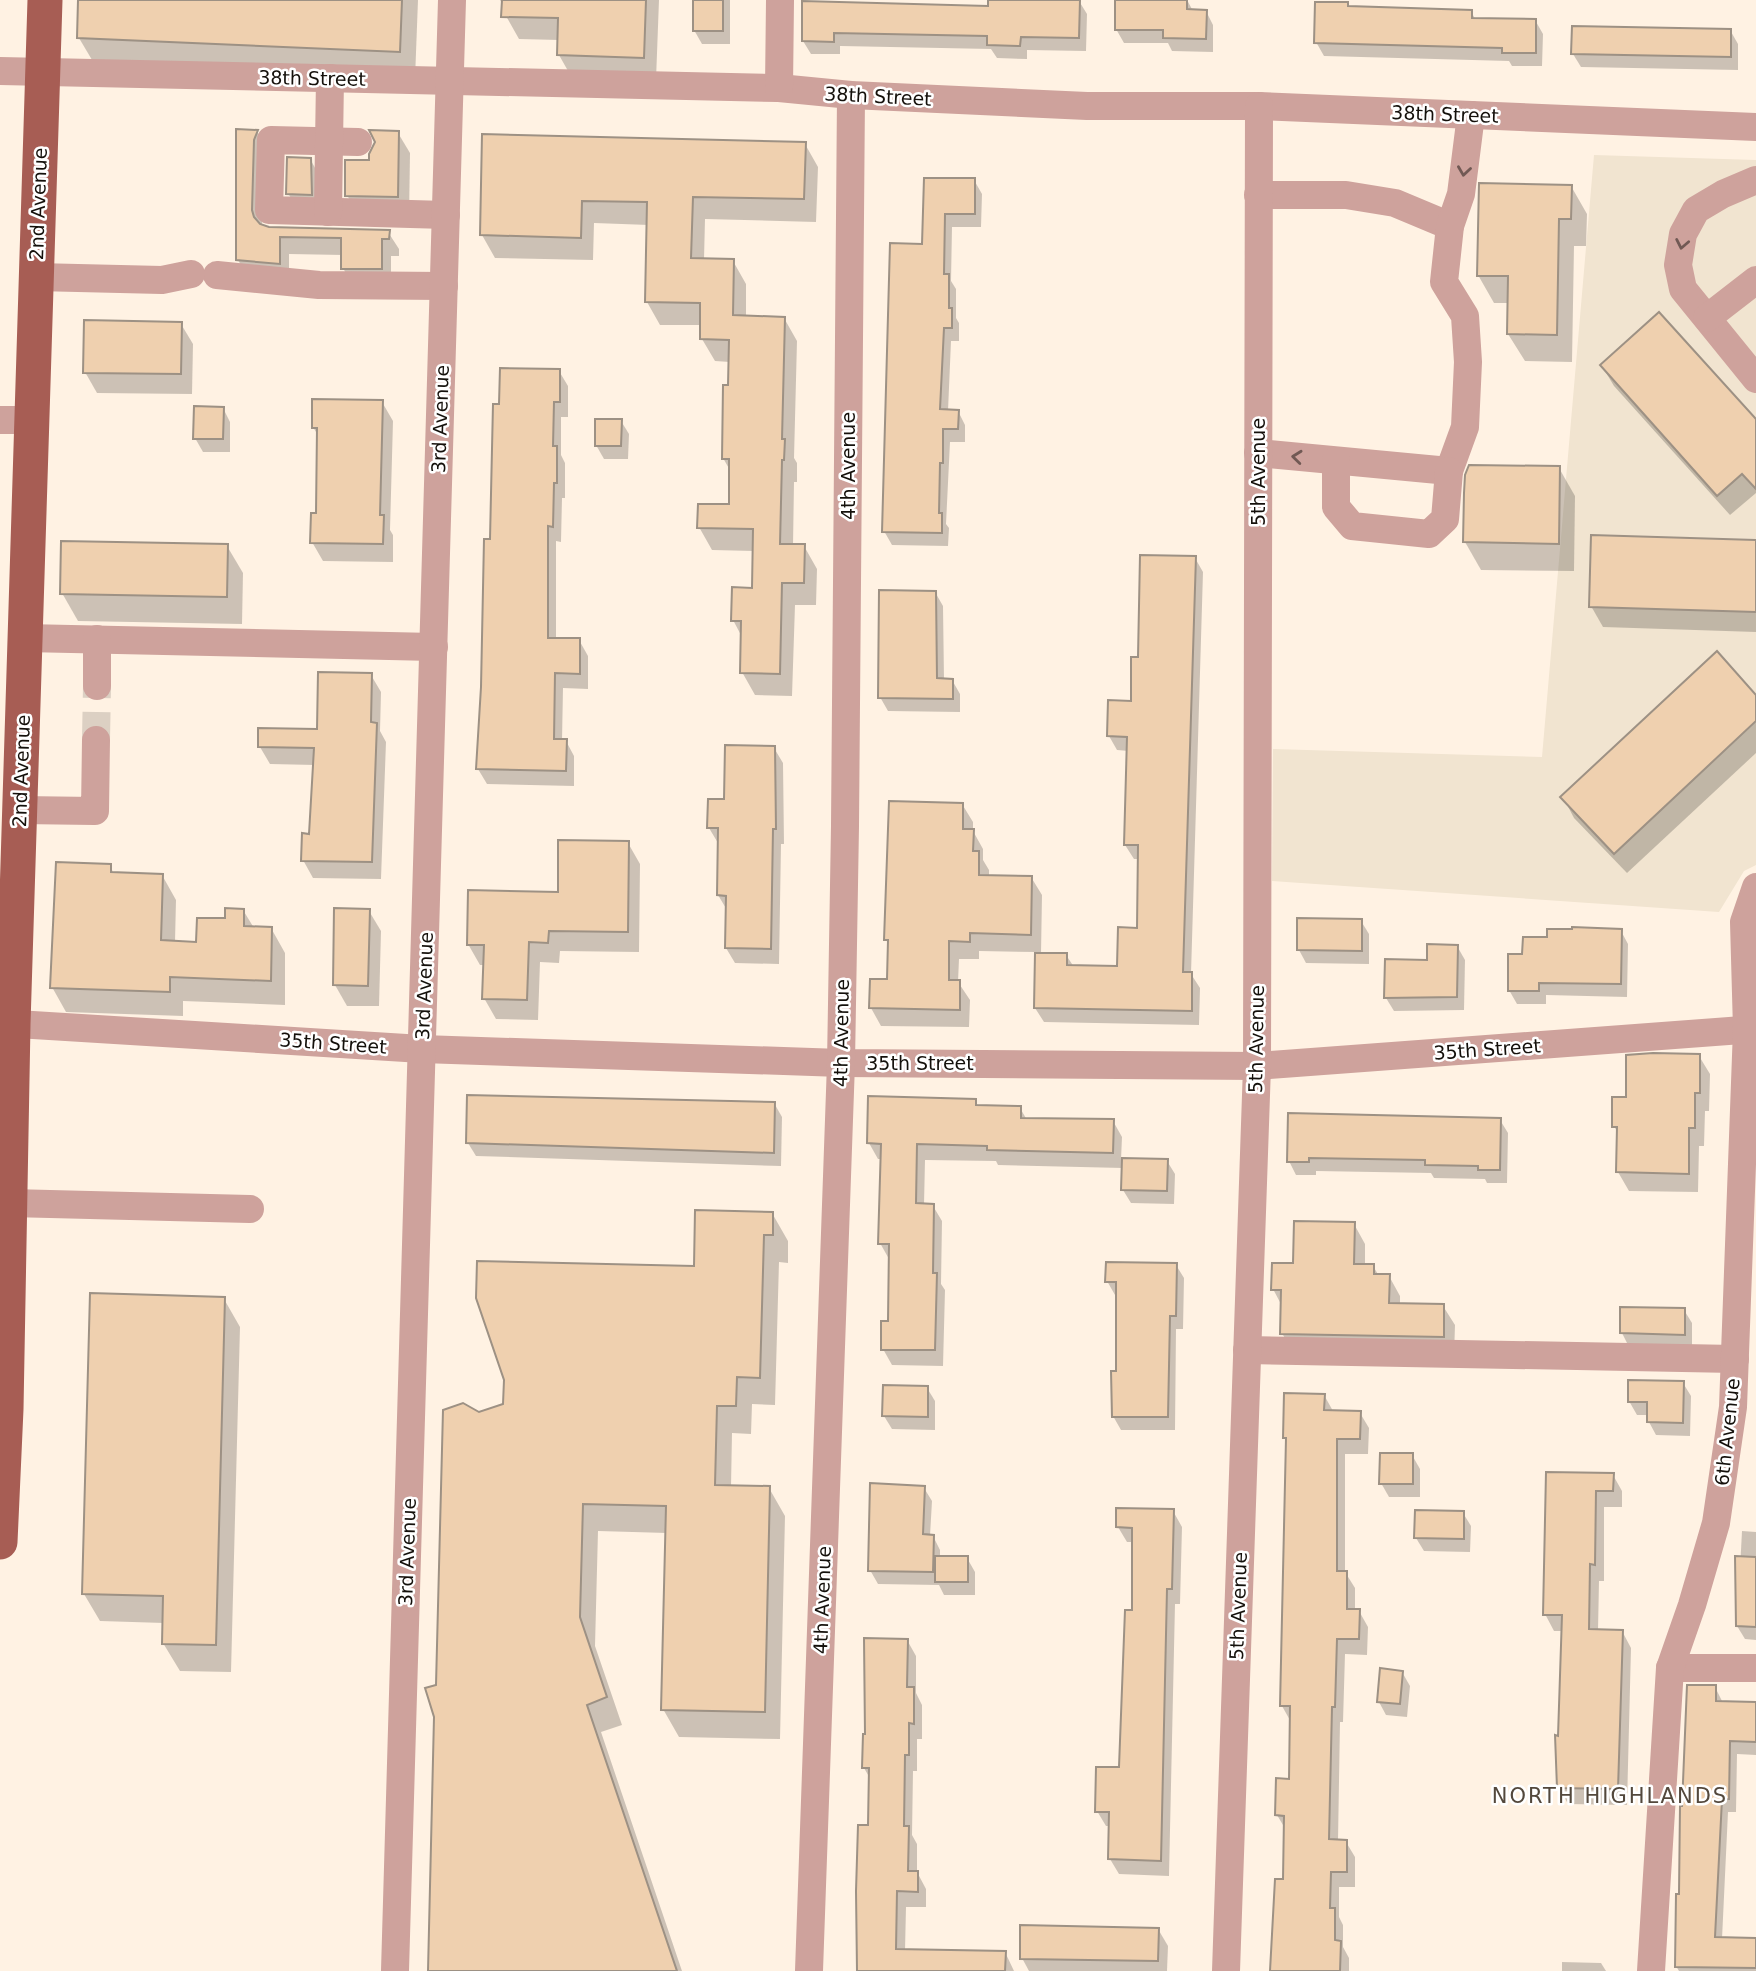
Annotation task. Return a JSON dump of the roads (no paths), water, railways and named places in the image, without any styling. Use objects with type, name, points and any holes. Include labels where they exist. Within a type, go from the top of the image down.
[{"type":"main road","name":"2nd Avenue","points":[[0,1542],[10,1203],[7,1023],[20,810],[25,638],[16,420],[36,277],[45,0]]},
{"type":"street","name":"3rd Avenue","points":[[395,1971],[452,0]]},
{"type":"street","points":[[779,88],[780,0]]},
{"type":"street","name":"38th Street","points":[[0,71],[779,88],[851,95],[1087,106],[1259,106],[1756,127]]},
{"type":"street","points":[[328,212],[330,78]]},
{"type":"street","name":"4th Avenue","points":[[809,1971],[841,1063],[851,95]]},
{"type":"street","name":"5th Avenue","points":[[1226,1971],[1257,1066],[1259,106]]},
{"type":"street","points":[[1336,461],[1336,507],[1352,526],[1429,534],[1445,519],[1449,471],[1465,427],[1468,362],[1465,316],[1444,282],[1450,226],[1461,194],[1471,115]]},
{"type":"street","points":[[358,142],[271,140],[269,210],[446,215]]},
{"type":"street","points":[[1756,180],[1723,194],[1696,210],[1684,234],[1678,265],[1683,289],[1756,379]]},
{"type":"street","points":[[1723,194],[1756,195]]},
{"type":"street","points":[[1258,195],[1359,197],[1395,203],[1450,226]]},
{"type":"street","points":[[36,277],[162,280],[204,274],[319,285],[444,286]]},
{"type":"street","points":[[1707,318],[1756,280]]},
{"type":"street","points":[[1258,453],[1449,471]]},
{"type":"street","points":[[25,638],[434,647]]},
{"type":"street","points":[[97,639],[97,686]]},
{"type":"street","points":[[20,810],[95,811],[96,740]]},
{"type":"street","name":"6th Avenue","points":[[1651,1971],[1670,1668],[1716,1523],[1733,1407],[1752,1029],[1744,922],[1756,887]]},
{"type":"street","name":"35th Street","points":[[7,1023],[422,1049],[841,1063],[1257,1066],[1752,1029]]},
{"type":"street","points":[[10,1203],[250,1209]]},
{"type":"street","points":[[1247,1350],[1735,1359]]},
{"type":"street","points":[[1670,1668],[1756,1668]]},
{"type":"tunnel","points":[[96,740],[97,686]]},
{"type":"district","name":"NORTH HIGHLANDS","points":[[1610,1796]]}]
